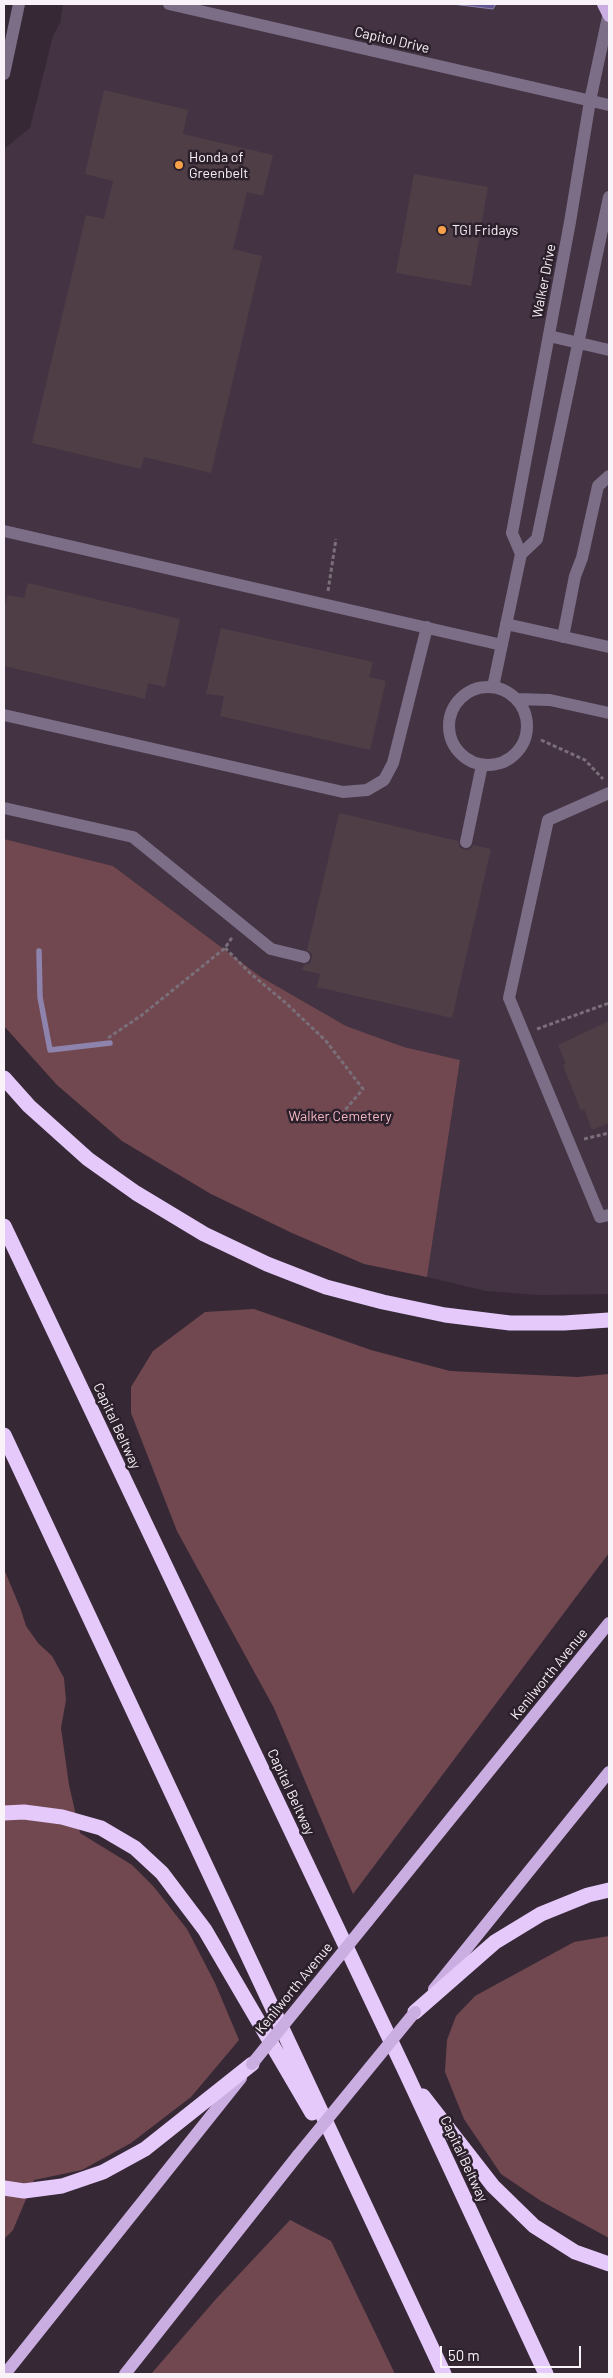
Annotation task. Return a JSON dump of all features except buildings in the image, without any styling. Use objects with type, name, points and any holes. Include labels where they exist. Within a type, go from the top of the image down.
[{"type":"highway","points":[[4,1078],[29,1106],[88,1159],[120,1182],[204,1234],[267,1264],[326,1287],[383,1302],[445,1315],[510,1323],[564,1323],[609,1320]]},
{"type":"highway","name":"Capital Beltway","points":[[4,1226],[407,2075],[546,2374]]},
{"type":"highway","points":[[4,1435],[444,2374]]},
{"type":"highway","points":[[4,1814],[24,1812],[62,1817],[100,1828],[135,1848],[162,1873],[205,1930],[362,2199]]},
{"type":"highway","points":[[415,2012],[495,1942],[541,1914],[588,1895],[609,1890]]},
{"type":"highway","points":[[4,2188],[24,2191],[62,2186],[103,2172],[145,2149],[252,2064]]},
{"type":"highway","points":[[407,2075],[493,2186],[534,2226],[576,2252],[609,2264]]},
{"type":"main road","points":[[603,4],[609,14]]},
{"type":"main road","name":"Kenilworth Avenue","points":[[6,2374],[252,2064],[609,1623]]},
{"type":"main road","points":[[125,2374],[298,2155],[609,1772]]},
{"type":"street","points":[[4,74],[9,28],[19,4]]},
{"type":"street","name":"Capitol Drive","points":[[169,4],[609,105]]},
{"type":"street","name":"Walker Drive","points":[[521,554],[512,533],[590,101],[609,14]]},
{"type":"street","points":[[493,688],[521,554],[537,539],[609,197]]},
{"type":"street","points":[[549,336],[609,350]]},
{"type":"street","points":[[563,637],[575,576],[582,558],[598,486],[609,476]]},
{"type":"street","points":[[4,531],[502,645]]},
{"type":"street","points":[[506,624],[609,647]]},
{"type":"street","points":[[4,715],[343,792],[367,790],[384,780],[393,763],[427,627]]},
{"type":"street","points":[[493,688],[509,693],[516,699],[526,716],[527,731],[523,744],[516,754],[507,761],[495,765],[482,765],[465,758],[456,750],[448,730],[449,717],[453,707],[467,693],[476,689],[493,688]]},
{"type":"street","points":[[516,699],[550,700],[609,713]]},
{"type":"street","points":[[466,842],[482,765]]},
{"type":"street","points":[[609,793],[548,820],[509,998],[600,1217],[609,1215]]},
{"type":"street","points":[[4,808],[133,837],[271,949],[304,957]]},
{"type":"path","points":[[325,604],[332,574],[336,539]]},
{"type":"path","points":[[541,740],[585,760],[603,780]]},
{"type":"path","points":[[108,1038],[142,1015],[225,948],[326,1041],[363,1089],[340,1116]]},
{"type":"path","points":[[534,1030],[609,1003]]},
{"type":"path","points":[[580,1140],[609,1132]]},
{"type":"shaded area","points":[[63,4],[609,4],[609,1294],[540,1295],[486,1291],[427,1277],[460,1060],[404,1047],[346,1026],[261,977],[113,866],[4,839],[4,149],[30,128],[53,36],[60,23]]},
{"type":"shaded area","points":[[452,4],[496,4],[493,9]]},
{"type":"green space","name":"Walker Cemetery","points":[[4,839],[113,866],[261,977],[346,1026],[404,1047],[460,1060],[427,1277],[364,1264],[292,1233],[211,1194],[122,1141],[57,1085],[4,1026]]},
{"type":"green space","points":[[254,1309],[371,1350],[450,1371],[578,1377],[609,1374],[609,1553],[353,1894],[274,1708],[177,1531],[131,1413],[131,1387],[153,1351],[205,1312]]},
{"type":"green space","points":[[4,1569],[26,1626],[38,1643],[52,1656],[64,1678],[66,1700],[61,1728],[69,1785],[80,1833],[132,1865],[154,1887],[187,1929],[215,1983],[239,2040],[191,2097],[131,2143],[82,2170],[34,2180],[13,2230],[4,2239]]},
{"type":"green space","points":[[609,1936],[609,2238],[541,2201],[501,2174],[464,2119],[445,2072],[447,2040],[456,2016],[475,1996],[574,1942]]},
{"type":"green space","points":[[290,2220],[331,2241],[395,2374],[151,2374],[216,2299]]},
{"type":"waterway","points":[[39,951],[40,997],[50,1050],[110,1043]]},
{"type":"place","name":"Honda of Greenbelt","points":[[179,165]]},
{"type":"place","name":"TGI Fridays","points":[[442,230]]}]
